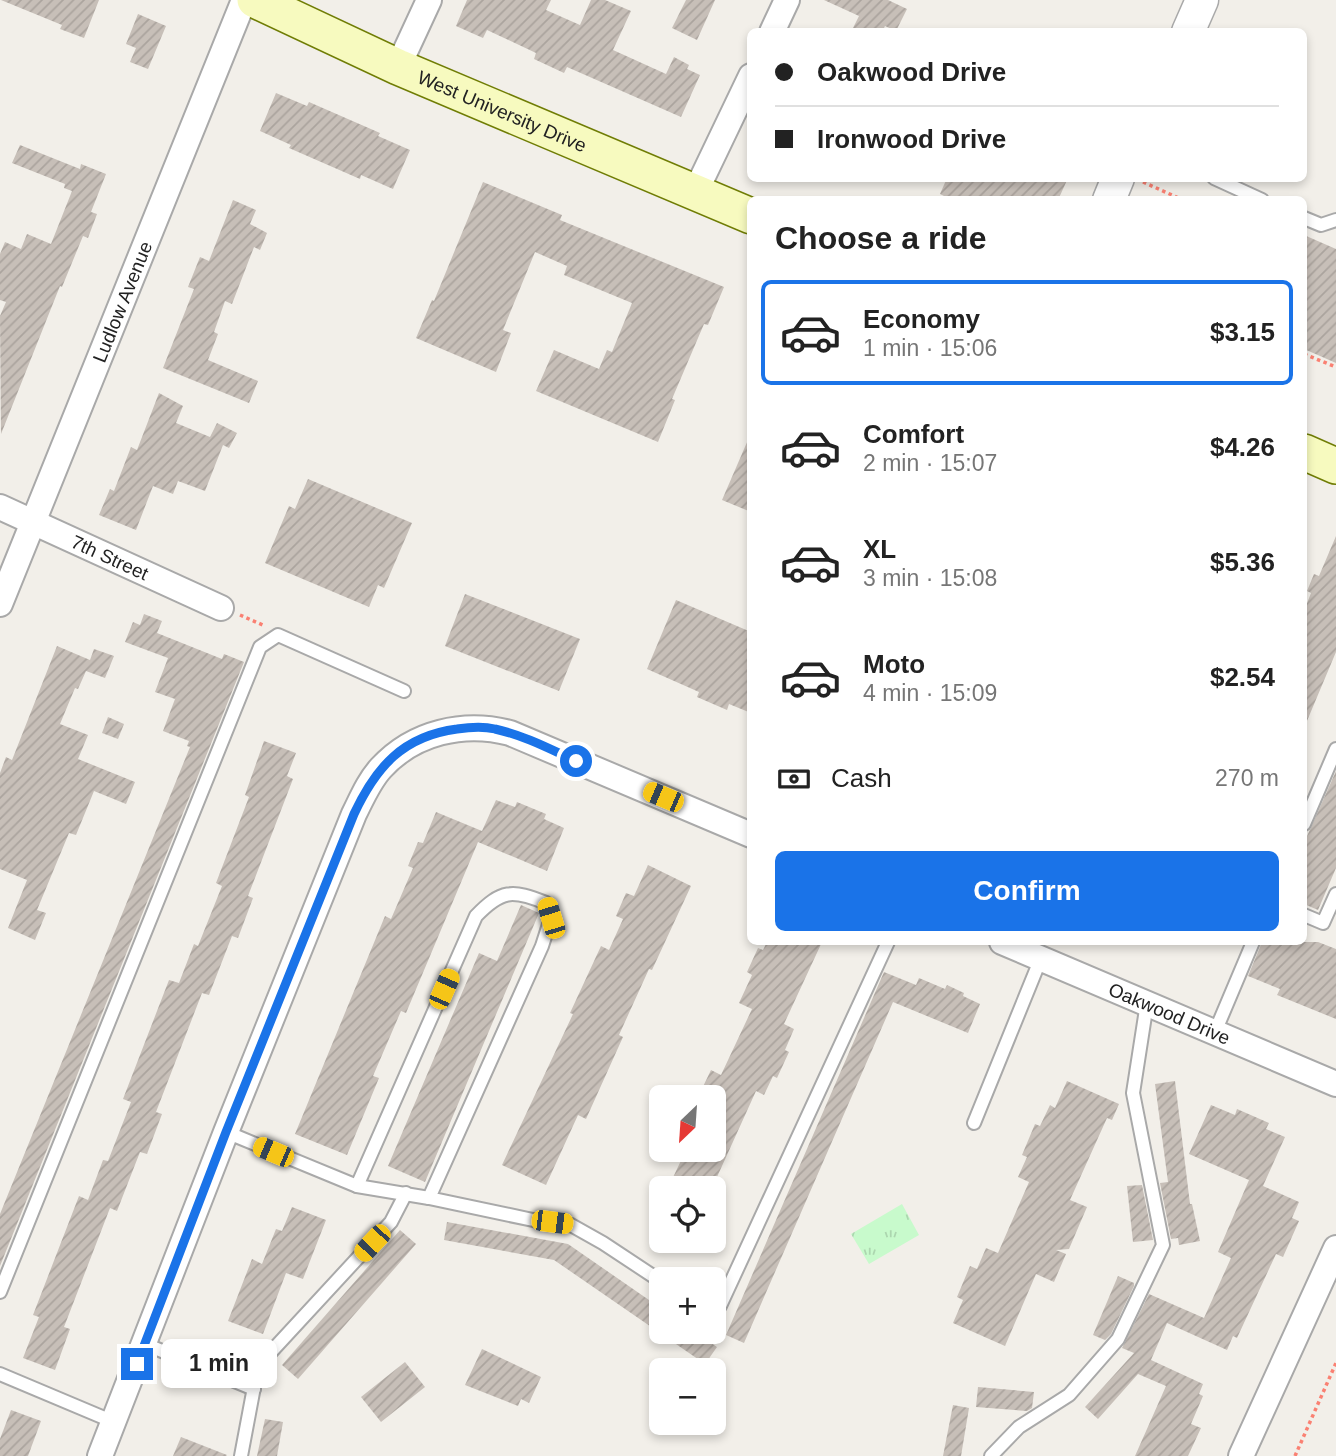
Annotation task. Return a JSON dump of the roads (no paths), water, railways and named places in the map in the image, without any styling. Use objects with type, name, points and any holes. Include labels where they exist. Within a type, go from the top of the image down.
[{"type":"main road","name":"West University Drive","points":[[255,0],[398,67],[747,214]]},
{"type":"main road","points":[[1307,453],[1336,466]]},
{"type":"street","name":"Ludlow Avenue","points":[[0,604],[244,0]]},
{"type":"street","points":[[398,67],[429,0]]},
{"type":"street","points":[[774,28],[787,0]]},
{"type":"street","points":[[1190,28],[1202,0]]},
{"type":"street","points":[[695,193],[747,84]]},
{"type":"street","points":[[1113,196],[1126,182]]},
{"type":"street","name":"7th Street","points":[[0,507],[221,608]]},
{"type":"street","points":[[100,1456],[226,1132],[365,790],[380,769],[411,743],[427,737],[473,727],[492,728],[510,733],[747,833]]},
{"type":"street","name":"Oakwood Drive","points":[[1010,945],[1336,1084]]},
{"type":"street","points":[[1241,1456],[1336,1248]]},
{"type":"lane","points":[[1223,182],[1253,196]]},
{"type":"lane","points":[[1307,219],[1321,225],[1336,220]]},
{"type":"lane","points":[[0,1292],[260,647],[278,635],[404,691]]},
{"type":"lane","points":[[1307,817],[1336,749]]},
{"type":"lane","points":[[357,1186],[476,916],[494,898],[509,893],[534,898],[546,903],[551,918],[542,946],[429,1198]]},
{"type":"lane","points":[[1307,916],[1324,922],[1336,894]]},
{"type":"lane","points":[[726,1293],[887,945]]},
{"type":"lane","points":[[1215,1032],[1252,945]]},
{"type":"lane","points":[[975,1123],[1041,958]]},
{"type":"lane","points":[[991,1456],[1019,1427],[1069,1395],[1118,1339],[1163,1245],[1133,1093],[1147,1003]]},
{"type":"lane","points":[[226,1132],[357,1186],[533,1220],[571,1224],[649,1274]]},
{"type":"lane","points":[[241,1456],[258,1366],[391,1222],[406,1194]]},
{"type":"lane","points":[[145,1344],[254,1389]]},
{"type":"lane","points":[[0,1374],[114,1422]]}]
